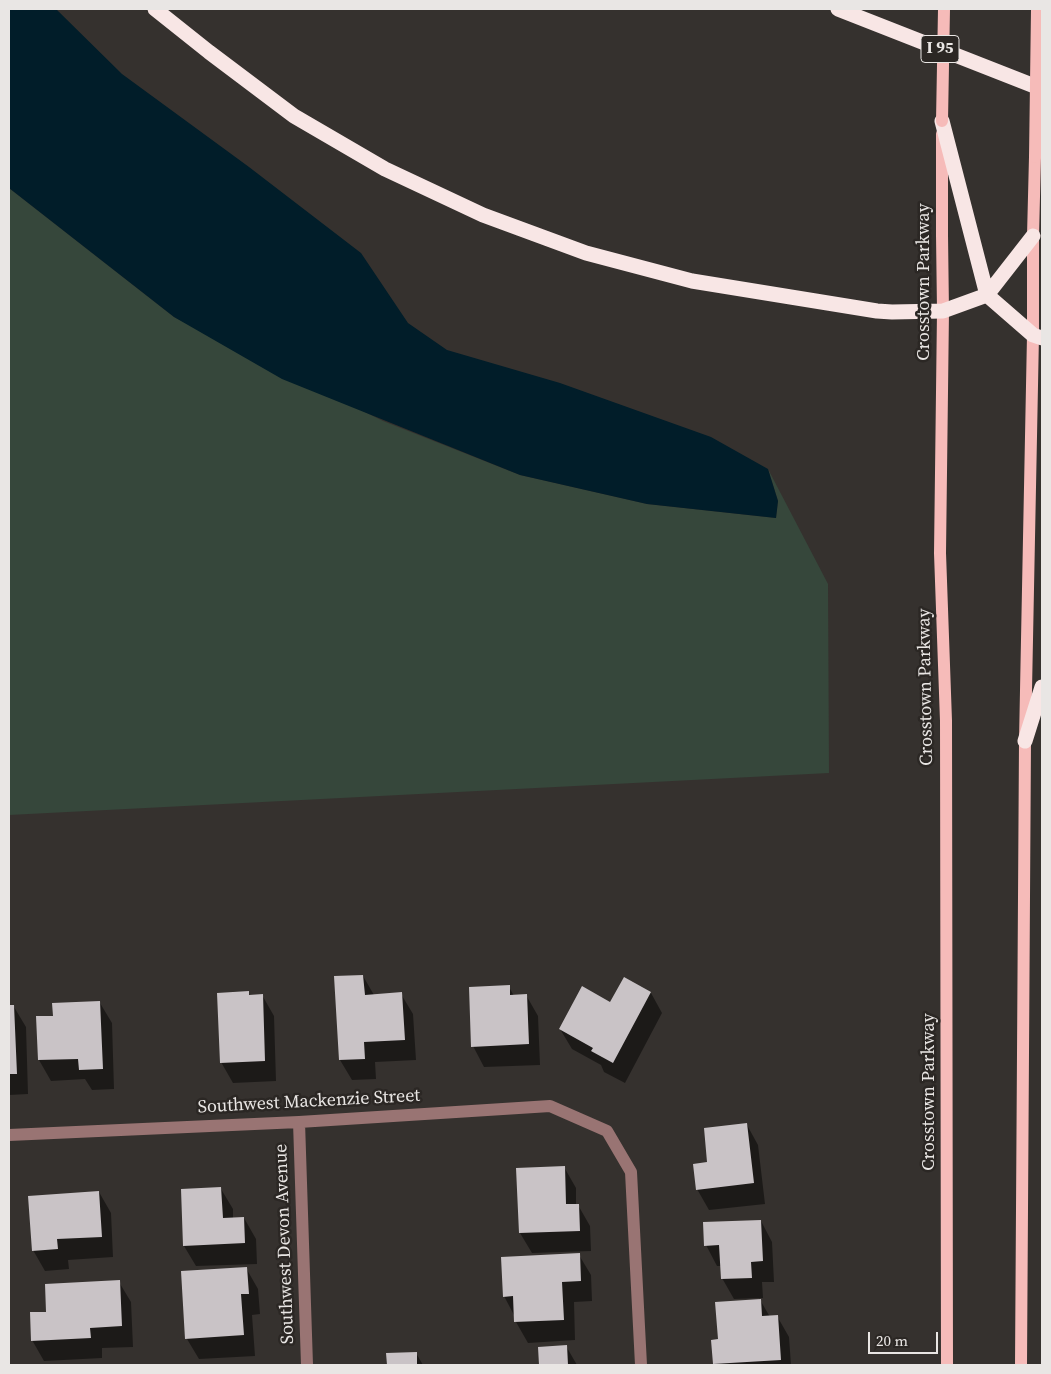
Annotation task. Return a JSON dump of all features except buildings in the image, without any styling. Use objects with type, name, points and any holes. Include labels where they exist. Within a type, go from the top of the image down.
[{"type":"highway","points":[[155,9],[294,116],[385,169],[483,215],[586,253],[692,281],[884,311],[943,310],[987,295],[1033,236]]},
{"type":"highway","name":"I 95","points":[[838,9],[1042,89]]},
{"type":"highway","points":[[942,121],[987,295],[1038,337]]},
{"type":"highway","points":[[1024,741],[1042,687]]},
{"type":"main road","name":"Crosstown Parkway","points":[[944,9],[940,553],[946,731],[947,1365]]},
{"type":"main road","points":[[1020,1365],[1024,741],[1038,337],[1033,236],[1037,9]]},
{"type":"street","name":"Southwest Mackenzie Street","points":[[9,1135],[299,1122],[550,1106],[607,1131],[631,1172],[641,1365]]},
{"type":"street","name":"Southwest Devon Avenue","points":[[299,1122],[307,1365]]},
{"type":"green space","points":[[9,188],[174,317],[383,421],[520,475],[647,504],[776,518],[778,501],[768,469],[828,584],[829,773],[9,815]]},
{"type":"water","points":[[9,9],[56,9],[122,74],[249,167],[361,253],[408,323],[447,350],[560,383],[711,437],[768,469],[778,501],[776,518],[647,504],[520,475],[282,379],[174,317],[9,188]]}]
